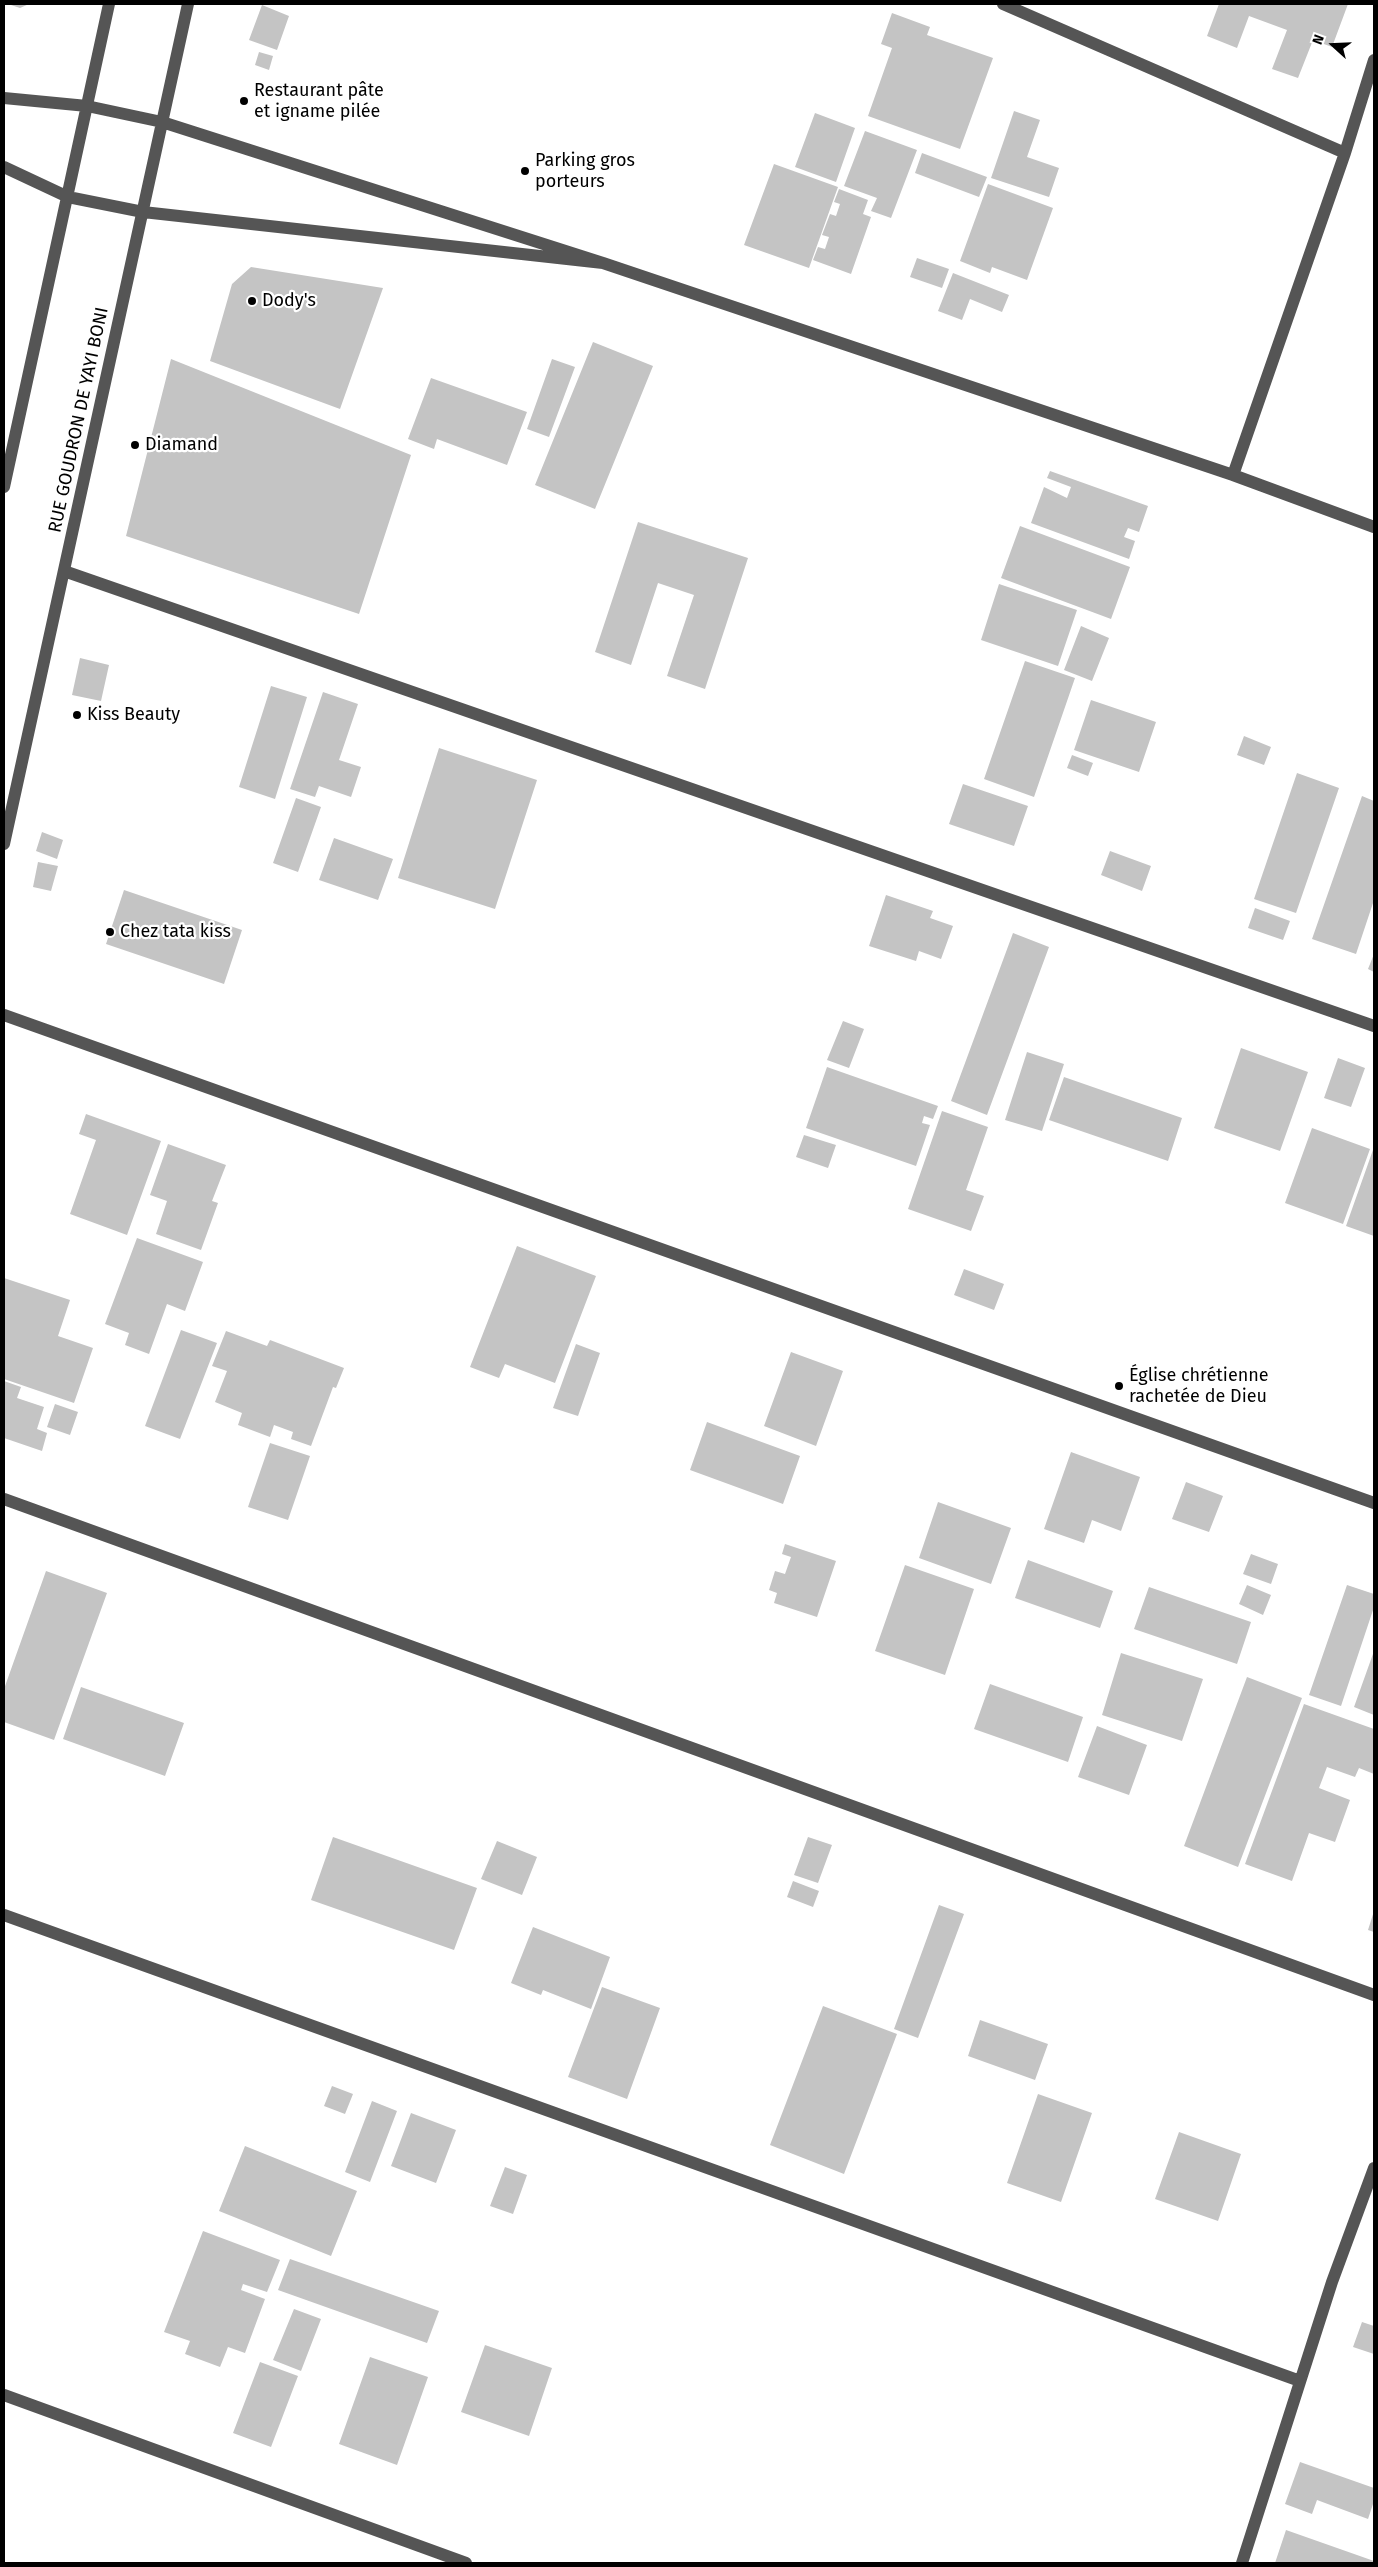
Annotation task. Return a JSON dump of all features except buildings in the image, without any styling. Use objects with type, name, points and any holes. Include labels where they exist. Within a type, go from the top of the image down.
[{"type":"street","points":[[4,487],[109,4]]},
{"type":"street","name":"RUE GOUDRON DE YAYI BONI","points":[[4,844],[188,4]]},
{"type":"street","points":[[1003,4],[1344,153]]},
{"type":"street","points":[[1233,476],[1374,60]]},
{"type":"street","points":[[4,98],[86,106],[162,122],[602,263],[1233,476],[1374,527]]},
{"type":"street","points":[[4,167],[68,197],[143,212],[602,263]]},
{"type":"street","points":[[64,570],[1374,1026]]},
{"type":"street","points":[[4,1015],[1374,1503]]},
{"type":"street","points":[[4,1498],[1374,1995]]},
{"type":"street","points":[[4,1915],[1300,2381]]},
{"type":"street","points":[[1242,2563],[1332,2282],[1374,2168]]},
{"type":"street","points":[[4,2395],[466,2563]]},
{"type":"place","name":"Restaurant pâte et igname pilée","points":[[244,101]]},
{"type":"place","name":"Parking gros porteurs","points":[[525,171]]},
{"type":"place","name":"Dody's","points":[[252,301]]},
{"type":"place","name":"Diamand","points":[[135,445]]},
{"type":"place","name":"Kiss Beauty","points":[[77,715]]},
{"type":"place","name":"Chez tata kiss","points":[[110,932]]},
{"type":"place","name":"Église chrétienne rachetée de Dieu","points":[[1119,1386]]}]
